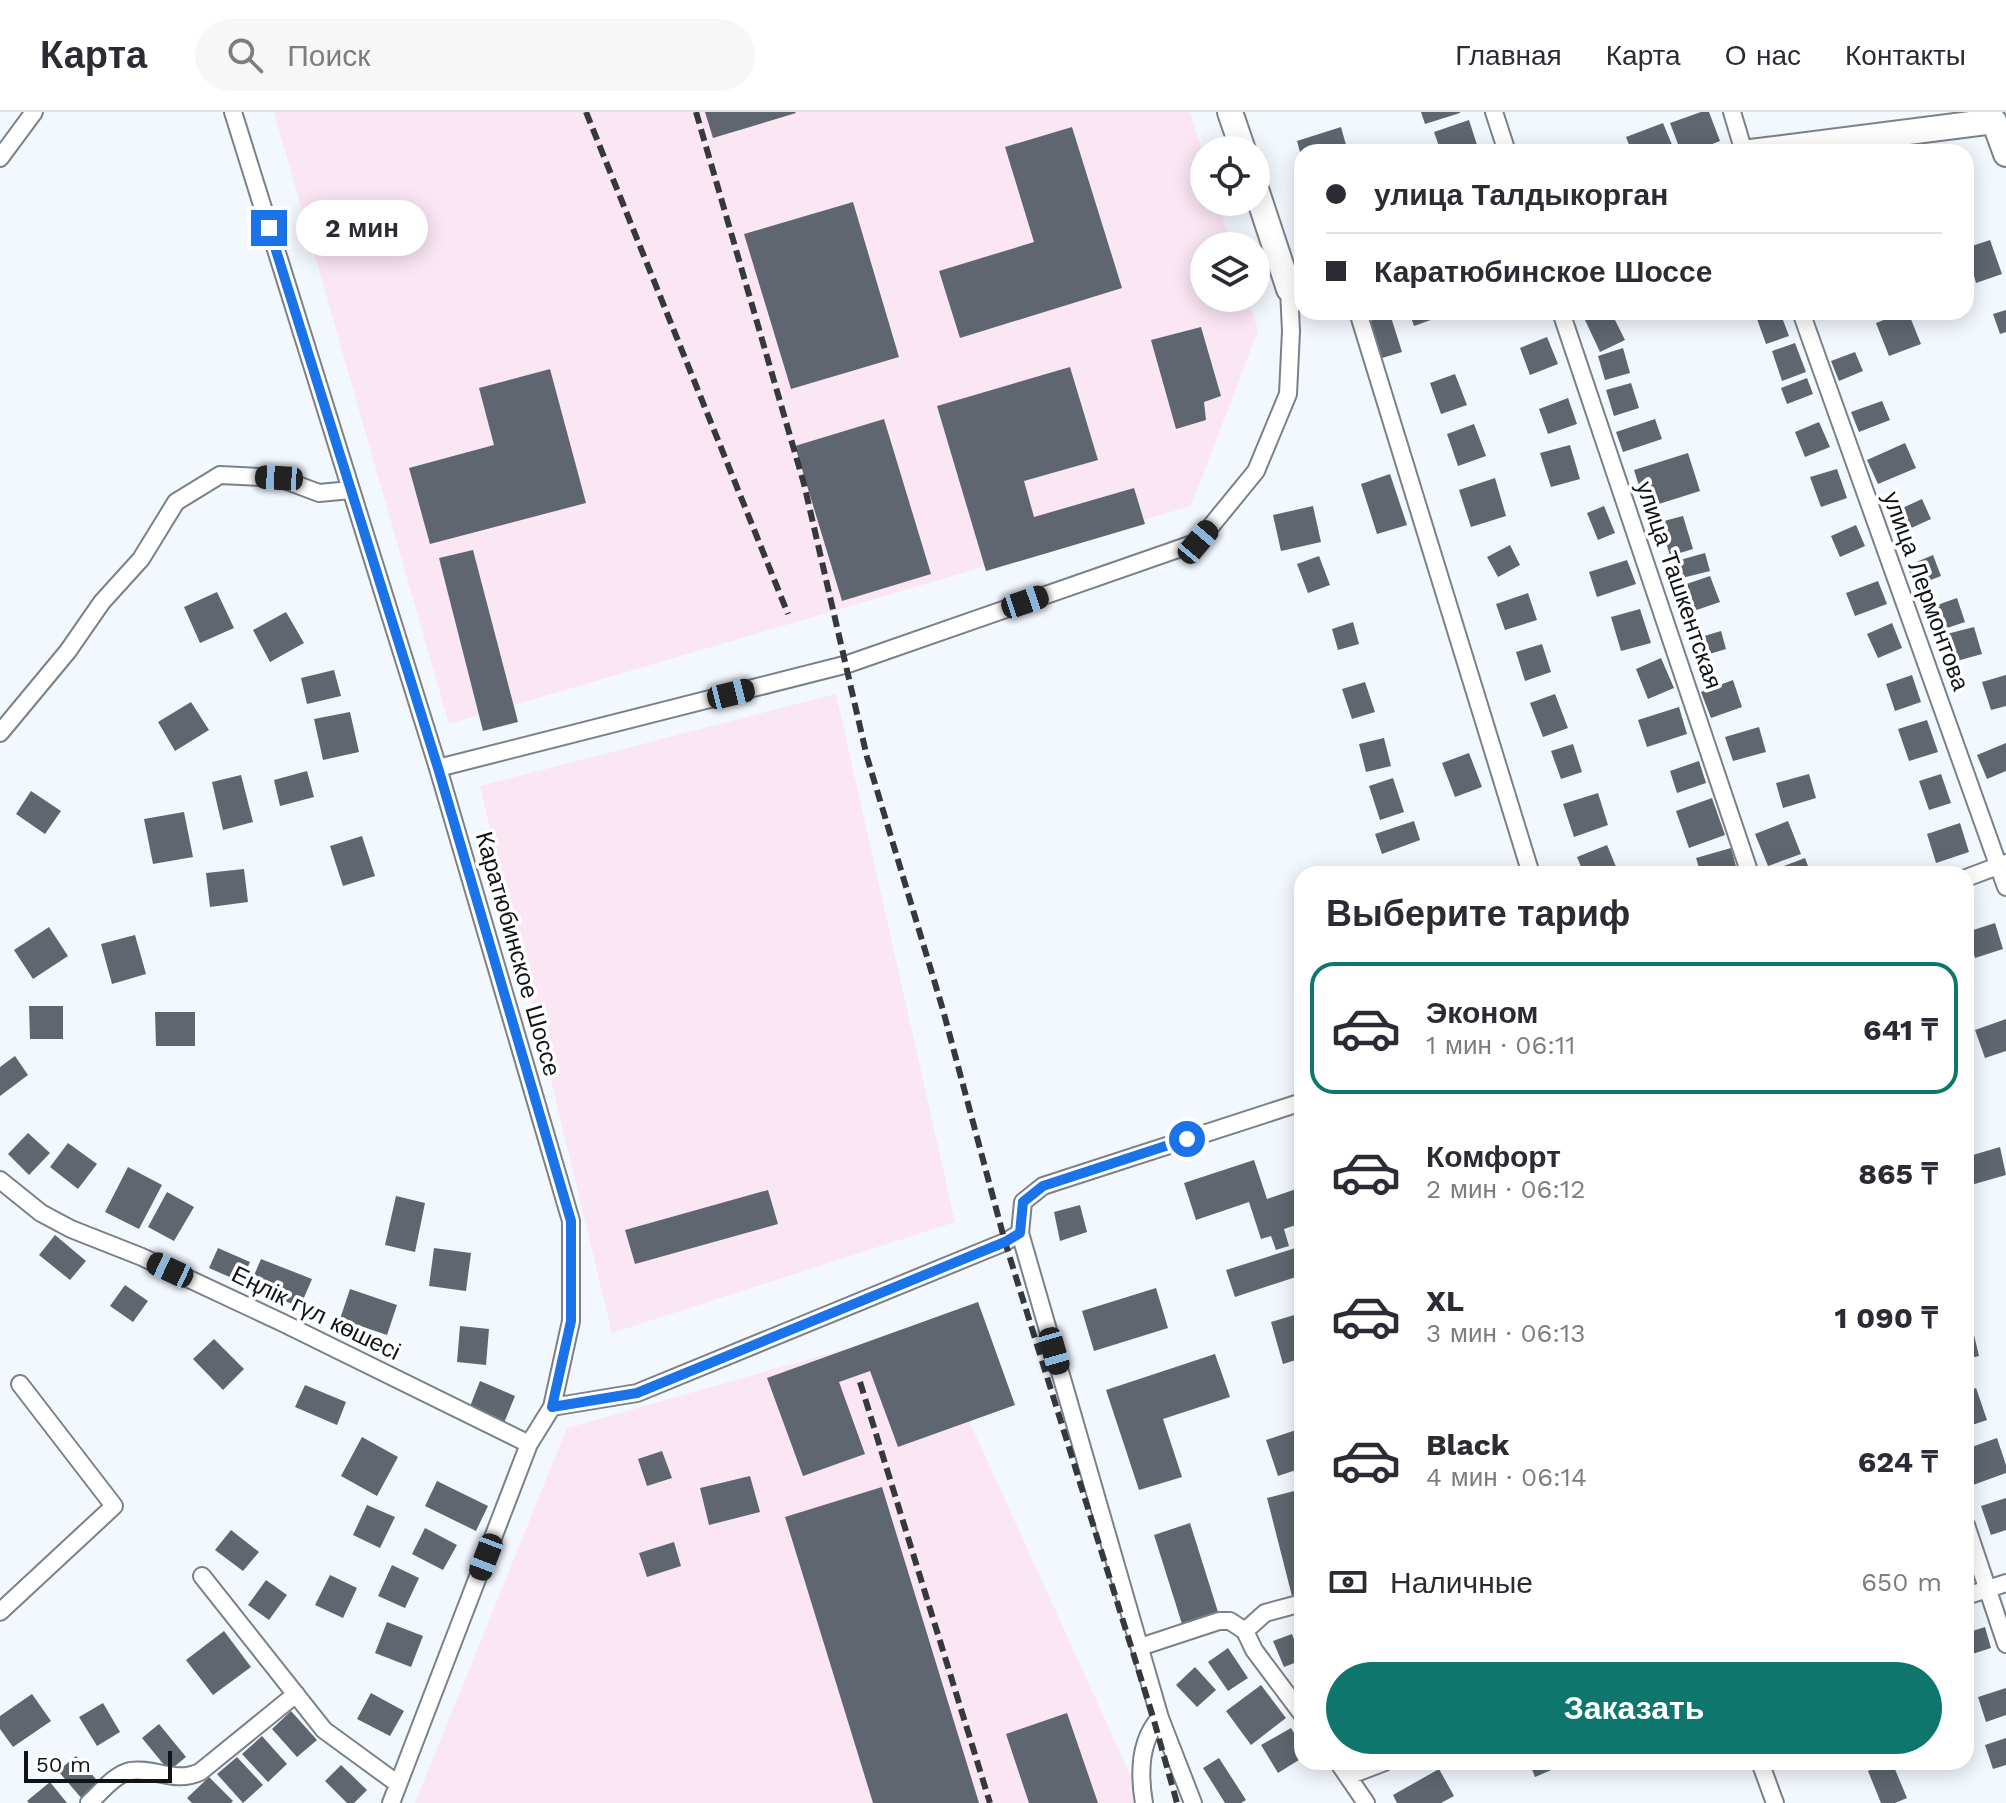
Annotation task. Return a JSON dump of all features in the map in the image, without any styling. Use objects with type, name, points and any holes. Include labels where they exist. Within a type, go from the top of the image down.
[{"type":"street","points":[[0,158],[34,112]]},
{"type":"street","name":"Каратюбинское Шоссе","points":[[233,112],[438,768],[571,1221],[571,1321],[552,1407],[529,1444],[391,1803]]},
{"type":"street","points":[[1230,112],[1238,136]]},
{"type":"street","points":[[1494,112],[1504,144]]},
{"type":"street","points":[[1732,112],[1742,144]]},
{"type":"street","points":[[1810,144],[2000,118],[2006,154]]},
{"type":"street","points":[[1267,216],[1294,282]]},
{"type":"street","points":[[438,768],[848,664],[1198,542],[1256,471],[1288,394],[1294,305]]},
{"type":"street","points":[[1360,320],[1529,866]]},
{"type":"street","name":"улица Ташкентская","points":[[1564,320],[1747,866]]},
{"type":"street","name":"улица Лермонтова","points":[[1804,320],[2002,865],[2006,887]]},
{"type":"street","points":[[0,733],[68,651],[102,602],[141,559],[176,502],[220,475],[279,478],[319,493],[351,490]]},
{"type":"street","points":[[1974,875],[2002,865]]},
{"type":"street","points":[[1193,1803],[1160,1718],[1020,1233],[1023,1202],[1043,1186],[1294,1105]]},
{"type":"street","name":"Еңлік гүл көшесі","points":[[0,1180],[41,1213],[71,1229],[142,1257],[281,1322],[529,1444]]},
{"type":"street","points":[[552,1407],[637,1393],[1005,1242],[1020,1233]]},
{"type":"street","points":[[0,1612],[114,1506],[20,1384]]},
{"type":"street","points":[[1974,1549],[2006,1644]]},
{"type":"street","points":[[202,1576],[324,1730],[398,1784]]},
{"type":"street","points":[[1974,1594],[2006,1583]]},
{"type":"street","points":[[1245,1631],[1265,1613],[1294,1605]]},
{"type":"street","points":[[1140,1647],[1219,1621],[1230,1621],[1245,1631],[1254,1650],[1294,1703]]},
{"type":"street","points":[[89,1803],[119,1776],[130,1771],[187,1778],[200,1772],[296,1694]]},
{"type":"street","points":[[1144,1803],[1140,1779],[1142,1759],[1155,1723],[1160,1718]]},
{"type":"street","points":[[1344,1770],[1366,1803]]},
{"type":"street","points":[[1763,1770],[1775,1803]]},
{"type":"shaded area","points":[[274,112],[1190,112],[1197,136],[1190,136],[1190,216],[1222,216],[1228,232],[1190,232],[1190,312],[1252,312],[1258,331],[1191,506],[449,724]]},
{"type":"shaded area","points":[[836,694],[955,1222],[612,1333],[480,786]]},
{"type":"shaded area","points":[[926,1326],[1143,1803],[415,1803],[567,1428]]},
{"type":"building","points":[[705,112],[795,112],[796,113],[713,138]]},
{"type":"building","points":[[1421,112],[1460,112],[1460,113],[1425,124]]},
{"type":"building","points":[[1709,112],[1720,141],[1712,144],[1678,144],[1670,123]]},
{"type":"building","points":[[1469,120],[1477,144],[1438,144],[1434,132]]},
{"type":"building","points":[[1663,123],[1672,144],[1629,144],[1626,137]]},
{"type":"building","points":[[1072,127],[1122,288],[960,338],[939,271],[1034,242],[1005,147]]},
{"type":"building","points":[[1341,127],[1346,144],[1298,144],[1297,141]]},
{"type":"building","points":[[853,202],[899,357],[791,389],[744,234]]},
{"type":"building","points":[[1990,240],[2002,274],[1976,283],[1974,245]]},
{"type":"building","points":[[2006,310],[2006,332],[2000,334],[1993,314]]},
{"type":"building","points":[[1392,320],[1402,352],[1382,358],[1370,321]]},
{"type":"building","points":[[1412,320],[1431,320],[1414,326]]},
{"type":"building","points":[[1585,320],[1615,320],[1625,340],[1600,352]]},
{"type":"building","points":[[1757,320],[1783,320],[1789,336],[1766,344]]},
{"type":"building","points":[[1911,320],[1921,344],[1889,356],[1876,323]]},
{"type":"building","points":[[1201,327],[1221,396],[1204,402],[1206,420],[1176,429],[1151,340]]},
{"type":"building","points":[[1547,337],[1558,364],[1530,375],[1520,348]]},
{"type":"building","points":[[1795,343],[1806,372],[1782,381],[1772,351]]},
{"type":"building","points":[[1623,348],[1630,373],[1605,380],[1598,356]]},
{"type":"building","points":[[1855,352],[1863,371],[1839,381],[1831,361]]},
{"type":"building","points":[[1070,367],[1098,460],[1024,481],[1034,517],[1134,488],[1145,524],[986,571],[937,406]]},
{"type":"building","points":[[550,369],[586,503],[430,544],[409,468],[494,445],[479,388]]},
{"type":"building","points":[[1455,374],[1467,405],[1441,414],[1430,383]]},
{"type":"building","points":[[1807,378],[1813,394],[1787,404],[1781,388]]},
{"type":"building","points":[[1631,383],[1639,408],[1614,416],[1606,390]]},
{"type":"building","points":[[1568,398],[1577,424],[1548,434],[1539,409]]},
{"type":"building","points":[[1882,401],[1890,420],[1859,432],[1851,412]]},
{"type":"building","points":[[884,419],[931,574],[842,601],[795,446]]},
{"type":"building","points":[[1655,419],[1662,439],[1623,452],[1616,432]]},
{"type":"building","points":[[1819,422],[1830,447],[1805,457],[1795,432]]},
{"type":"building","points":[[1474,424],[1486,456],[1458,466],[1447,434]]},
{"type":"building","points":[[1905,443],[1916,468],[1878,484],[1867,460]]},
{"type":"building","points":[[1570,445],[1580,479],[1551,487],[1540,453]]},
{"type":"building","points":[[1688,453],[1700,491],[1646,508],[1634,470]]},
{"type":"building","points":[[1837,469],[1847,498],[1821,507],[1810,477]]},
{"type":"building","points":[[1390,474],[1407,525],[1377,534],[1361,484]]},
{"type":"building","points":[[1495,478],[1506,516],[1471,527],[1459,490]]},
{"type":"building","points":[[1922,499],[1931,519],[1896,535],[1887,515]]},
{"type":"building","points":[[1313,506],[1321,542],[1281,551],[1273,515]]},
{"type":"building","points":[[1604,506],[1615,533],[1598,540],[1587,513]]},
{"type":"building","points":[[1683,516],[1693,549],[1670,556],[1660,522]]},
{"type":"building","points":[[1856,525],[1865,546],[1840,557],[1831,536]]},
{"type":"building","points":[[1510,545],[1520,565],[1498,577],[1487,557]]},
{"type":"building","points":[[473,550],[518,722],[483,731],[439,558]]},
{"type":"building","points":[[1705,553],[1710,571],[1674,580],[1669,563]]},
{"type":"building","points":[[1933,555],[1941,576],[1915,586],[1907,566]]},
{"type":"building","points":[[1319,556],[1330,585],[1308,593],[1297,564]]},
{"type":"building","points":[[1627,560],[1636,584],[1597,597],[1589,572]]},
{"type":"building","points":[[1710,576],[1720,602],[1685,614],[1675,588]]},
{"type":"building","points":[[1878,581],[1887,604],[1855,616],[1846,593]]},
{"type":"building","points":[[217,592],[234,628],[200,643],[184,607]]},
{"type":"building","points":[[1528,593],[1537,620],[1505,630],[1496,604]]},
{"type":"building","points":[[1957,598],[1965,622],[1935,632],[1926,609]]},
{"type":"building","points":[[1640,609],[1651,643],[1621,651],[1611,617]]},
{"type":"building","points":[[286,612],[304,643],[270,662],[253,630]]},
{"type":"building","points":[[1353,622],[1359,644],[1338,650],[1332,629]]},
{"type":"building","points":[[1892,623],[1902,648],[1878,658],[1867,634]]},
{"type":"building","points":[[1974,627],[1982,654],[1946,664],[1939,636]]},
{"type":"building","points":[[1721,631],[1726,649],[1696,658],[1691,640]]},
{"type":"building","points":[[1542,644],[1551,672],[1525,681],[1516,652]]},
{"type":"building","points":[[1661,658],[1674,688],[1648,699],[1636,669]]},
{"type":"building","points":[[334,670],[341,696],[307,704],[301,678]]},
{"type":"building","points":[[1912,675],[1921,702],[1895,711],[1886,684]]},
{"type":"building","points":[[2006,675],[2006,706],[1991,710],[1982,682]]},
{"type":"building","points":[[1733,680],[1742,707],[1711,718],[1701,692]]},
{"type":"building","points":[[1365,682],[1375,712],[1352,719],[1342,689]]},
{"type":"building","points":[[1555,694],[1568,728],[1543,737],[1530,703]]},
{"type":"building","points":[[191,702],[209,730],[175,751],[158,722]]},
{"type":"building","points":[[1679,707],[1687,734],[1647,747],[1638,720]]},
{"type":"building","points":[[350,712],[359,752],[323,760],[314,719]]},
{"type":"building","points":[[1927,720],[1938,752],[1909,761],[1898,729]]},
{"type":"building","points":[[1759,727],[1766,752],[1733,761],[1725,737]]},
{"type":"building","points":[[1384,738],[1391,766],[1366,772],[1359,744]]},
{"type":"building","points":[[2006,743],[2006,771],[1987,779],[1977,755]]},
{"type":"building","points":[[1573,744],[1582,772],[1561,779],[1551,751]]},
{"type":"building","points":[[1469,753],[1482,787],[1455,797],[1442,763]]},
{"type":"building","points":[[1699,761],[1706,783],[1677,793],[1670,771]]},
{"type":"building","points":[[307,771],[314,797],[280,806],[274,780]]},
{"type":"building","points":[[1809,774],[1816,798],[1783,808],[1776,783]]},
{"type":"building","points":[[1941,774],[1951,803],[1929,810],[1919,781]]},
{"type":"building","points":[[241,775],[253,822],[223,830],[212,782]]},
{"type":"building","points":[[1393,778],[1404,812],[1380,820],[1369,786]]},
{"type":"building","points":[[31,791],[61,811],[45,834],[16,814]]},
{"type":"building","points":[[1598,793],[1608,825],[1574,837],[1563,804]]},
{"type":"building","points":[[1712,798],[1725,835],[1689,848],[1676,811]]},
{"type":"building","points":[[184,812],[193,857],[153,864],[144,819]]},
{"type":"building","points":[[1414,821],[1420,840],[1382,854],[1375,834]]},
{"type":"building","points":[[1788,821],[1801,854],[1768,866],[1755,834]]},
{"type":"building","points":[[1960,823],[1969,852],[1936,863],[1927,834]]},
{"type":"building","points":[[362,836],[375,876],[343,886],[330,846]]},
{"type":"building","points":[[1607,845],[1616,866],[1581,866],[1577,857]]},
{"type":"building","points":[[1731,848],[1736,866],[1698,866],[1696,858]]},
{"type":"building","points":[[1805,858],[1808,866],[1784,866]]},
{"type":"building","points":[[244,869],[248,902],[210,907],[206,873]]},
{"type":"building","points":[[1995,923],[2003,949],[1975,958],[1974,930]]},
{"type":"building","points":[[49,927],[68,956],[33,979],[14,950]]},
{"type":"building","points":[[135,935],[146,974],[112,984],[101,944]]},
{"type":"building","points":[[29,1006],[63,1006],[63,1039],[30,1039]]},
{"type":"building","points":[[155,1012],[195,1012],[195,1046],[156,1046]]},
{"type":"building","points":[[2006,1019],[2006,1051],[1985,1058],[1975,1030]]},
{"type":"building","points":[[15,1056],[28,1075],[0,1096],[0,1067]]},
{"type":"building","points":[[28,1133],[50,1153],[29,1175],[8,1154]]},
{"type":"building","points":[[68,1143],[97,1164],[78,1189],[50,1167]]},
{"type":"building","points":[[2000,1147],[2006,1175],[1974,1184],[1974,1155]]},
{"type":"building","points":[[1254,1160],[1267,1199],[1294,1190],[1294,1226],[1284,1229],[1289,1246],[1276,1250],[1271,1236],[1261,1239],[1249,1202],[1196,1220],[1184,1183]]},
{"type":"building","points":[[128,1167],[162,1185],[139,1229],[105,1212]]},
{"type":"building","points":[[768,1190],[778,1224],[635,1264],[625,1230]]},
{"type":"building","points":[[167,1192],[194,1207],[174,1241],[148,1227]]},
{"type":"building","points":[[396,1196],[425,1203],[415,1252],[385,1245]]},
{"type":"building","points":[[1080,1205],[1087,1232],[1060,1241],[1054,1212]]},
{"type":"building","points":[[55,1235],[86,1261],[70,1280],[39,1255]]},
{"type":"building","points":[[218,1248],[250,1262],[241,1282],[209,1268]]},
{"type":"building","points":[[434,1248],[471,1253],[466,1291],[429,1286]]},
{"type":"building","points":[[1294,1249],[1294,1278],[1235,1297],[1226,1270]]},
{"type":"building","points":[[261,1259],[312,1279],[300,1307],[249,1287]]},
{"type":"building","points":[[125,1285],[148,1301],[133,1322],[110,1306]]},
{"type":"building","points":[[1156,1288],[1168,1328],[1094,1351],[1082,1311]]},
{"type":"building","points":[[350,1289],[397,1305],[387,1335],[340,1319]]},
{"type":"building","points":[[978,1302],[1015,1405],[898,1447],[870,1371],[839,1382],[865,1454],[803,1476],[767,1378]]},
{"type":"building","points":[[1294,1315],[1294,1361],[1283,1364],[1271,1322]]},
{"type":"building","points":[[460,1326],[489,1329],[486,1365],[457,1362]]},
{"type":"building","points":[[1974,1335],[1979,1356],[1974,1357]]},
{"type":"building","points":[[214,1339],[244,1369],[223,1390],[193,1359]]},
{"type":"building","points":[[1215,1354],[1230,1397],[1163,1419],[1182,1477],[1139,1490],[1106,1390]]},
{"type":"building","points":[[480,1381],[515,1396],[504,1423],[469,1409]]},
{"type":"building","points":[[305,1385],[346,1402],[337,1425],[295,1407]]},
{"type":"building","points":[[1974,1389],[1987,1420],[1974,1424]]},
{"type":"building","points":[[1294,1431],[1294,1471],[1278,1476],[1266,1440]]},
{"type":"building","points":[[362,1437],[398,1457],[377,1496],[341,1476]]},
{"type":"building","points":[[1997,1438],[2006,1473],[1974,1485],[1974,1446]]},
{"type":"building","points":[[662,1451],[672,1478],[647,1486],[638,1459]]},
{"type":"building","points":[[750,1476],[760,1512],[709,1525],[700,1488]]},
{"type":"building","points":[[437,1481],[488,1506],[476,1531],[425,1506]]},
{"type":"building","points":[[882,1487],[979,1803],[873,1803],[785,1517]]},
{"type":"building","points":[[1294,1491],[1292,1596],[1267,1498]]},
{"type":"building","points":[[2006,1498],[2006,1530],[1991,1535],[1981,1506]]},
{"type":"building","points":[[367,1505],[395,1517],[380,1548],[353,1535]]},
{"type":"building","points":[[1190,1523],[1218,1612],[1182,1624],[1154,1535]]},
{"type":"building","points":[[425,1528],[457,1545],[443,1570],[412,1554]]},
{"type":"building","points":[[231,1530],[259,1552],[243,1571],[215,1550]]},
{"type":"building","points":[[674,1542],[681,1566],[647,1577],[639,1553]]},
{"type":"building","points":[[392,1565],[419,1578],[405,1608],[378,1596]]},
{"type":"building","points":[[330,1575],[357,1588],[343,1618],[315,1605]]},
{"type":"building","points":[[266,1580],[287,1595],[269,1620],[248,1605]]},
{"type":"building","points":[[387,1622],[423,1636],[411,1667],[375,1653]]},
{"type":"building","points":[[1985,1627],[1991,1648],[1974,1653],[1974,1630]]},
{"type":"building","points":[[224,1631],[251,1667],[213,1695],[186,1660]]},
{"type":"building","points":[[1292,1634],[1294,1663],[1284,1667],[1273,1641]]},
{"type":"building","points":[[1228,1648],[1248,1678],[1228,1691],[1208,1662]]},
{"type":"building","points":[[1195,1667],[1216,1690],[1197,1707],[1176,1685]]},
{"type":"building","points":[[1261,1685],[1286,1718],[1251,1745],[1226,1711]]},
{"type":"building","points":[[2006,1688],[2006,1715],[1986,1722],[1978,1697]]},
{"type":"building","points":[[371,1693],[404,1711],[390,1736],[357,1719]]},
{"type":"building","points":[[32,1694],[51,1721],[13,1747],[0,1729],[0,1716]]},
{"type":"building","points":[[103,1703],[120,1732],[97,1746],[79,1717]]},
{"type":"building","points":[[291,1711],[317,1740],[297,1757],[272,1729]]},
{"type":"building","points":[[1067,1713],[1098,1803],[1029,1803],[1006,1734]]},
{"type":"building","points":[[159,1724],[186,1757],[169,1771],[142,1738]]},
{"type":"building","points":[[1291,1728],[1294,1733],[1294,1763],[1278,1773],[1261,1745]]},
{"type":"building","points":[[262,1736],[287,1764],[268,1782],[242,1754]]},
{"type":"building","points":[[2006,1738],[2006,1765],[1993,1769],[1985,1745]]},
{"type":"building","points":[[76,1756],[101,1785],[83,1800],[58,1771]]},
{"type":"building","points":[[237,1757],[263,1785],[243,1803],[217,1774]]},
{"type":"building","points":[[1219,1758],[1246,1800],[1241,1803],[1225,1803],[1203,1768]]},
{"type":"building","points":[[341,1765],[367,1790],[354,1803],[347,1803],[325,1781]]},
{"type":"building","points":[[1440,1770],[1454,1796],[1441,1803],[1397,1803],[1393,1795]]},
{"type":"building","points":[[1532,1770],[1551,1770],[1535,1777]]},
{"type":"building","points":[[1895,1770],[1907,1798],[1895,1803],[1881,1803],[1868,1771]]},
{"type":"building","points":[[209,1777],[233,1801],[231,1803],[192,1803],[187,1798]]},
{"type":"building","points":[[50,1782],[67,1803],[27,1801]]},
{"type":"railway","points":[[586,112],[788,614]]},
{"type":"railway","points":[[696,112],[804,484],[867,757],[943,1010],[1005,1242],[1177,1803]]},
{"type":"railway","points":[[860,1382],[990,1803]]},
{"type":"route","points":[[269,228],[438,768],[571,1221],[571,1321],[552,1407],[637,1393],[1005,1242],[1020,1233],[1023,1202],[1043,1186],[1187,1139]]}]
